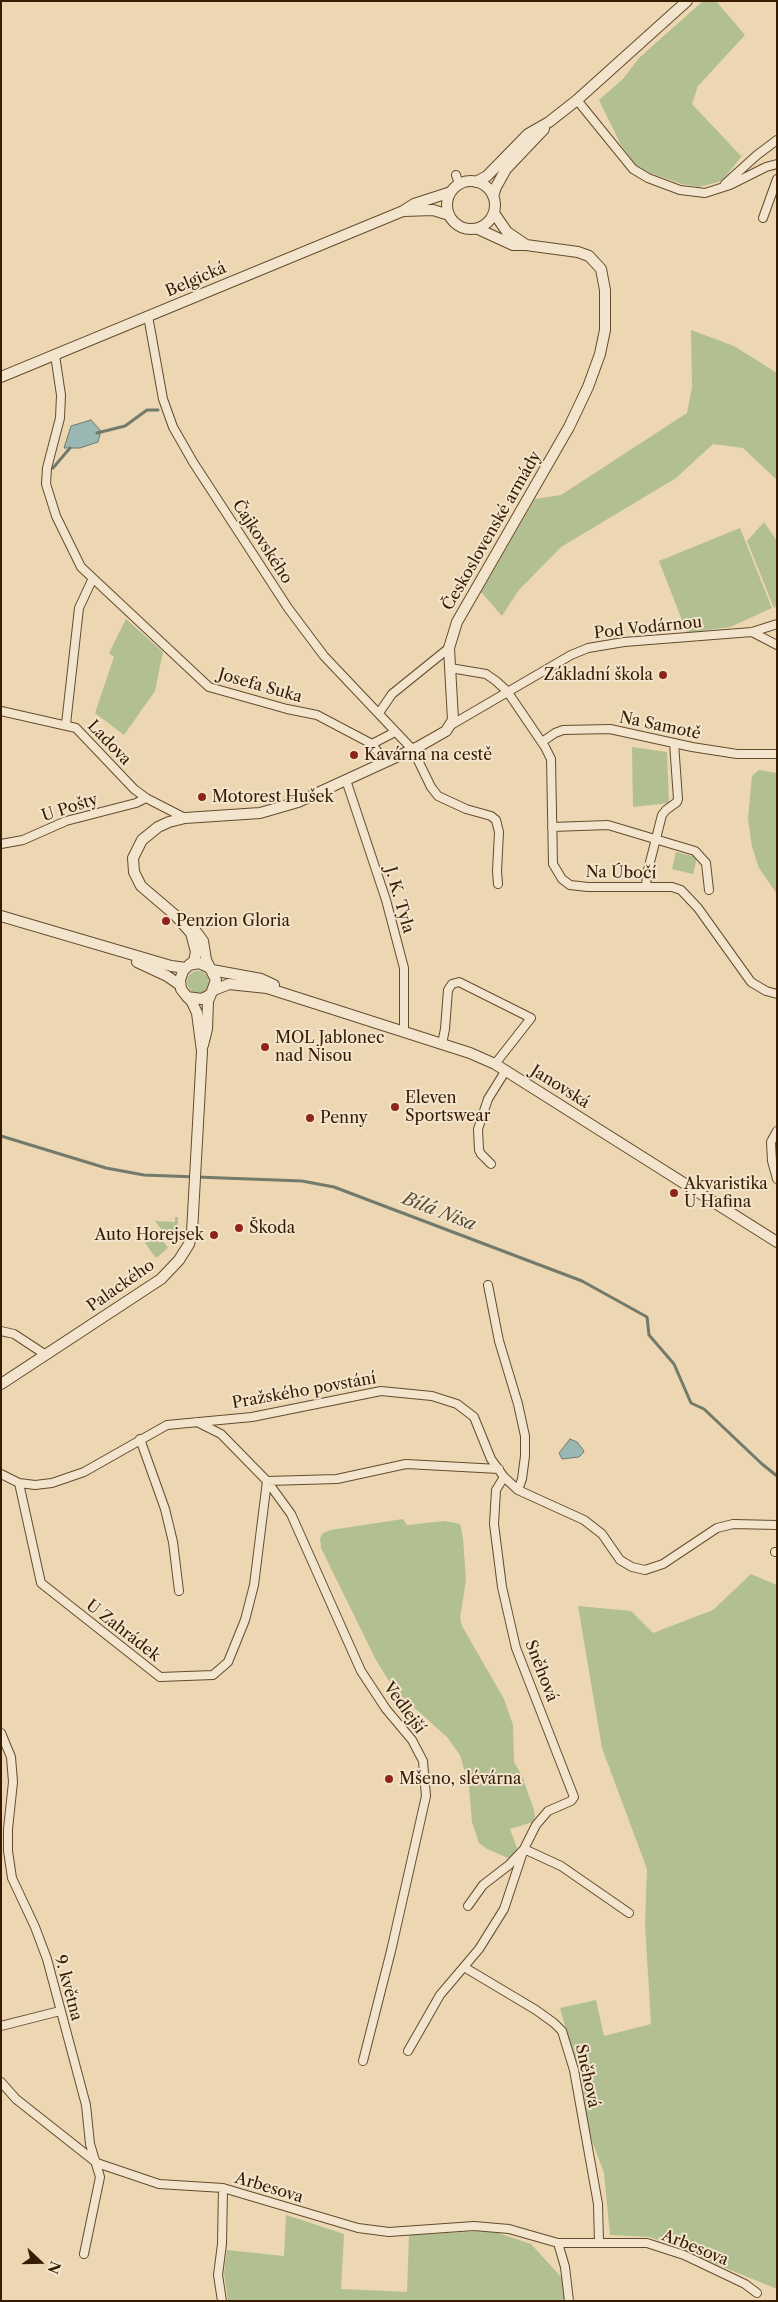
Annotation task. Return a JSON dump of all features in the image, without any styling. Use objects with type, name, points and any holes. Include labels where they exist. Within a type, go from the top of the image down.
[{"type":"street","points":[[478,229],[488,223],[494,213],[496,187],[506,169],[549,122],[687,1]]},
{"type":"street","points":[[576,100],[633,170],[680,190],[705,193],[777,164]]},
{"type":"street","points":[[476,182],[488,176],[528,134],[549,122]]},
{"type":"street","points":[[718,189],[777,140]]},
{"type":"street","points":[[763,218],[777,179]]},
{"type":"street","points":[[494,196],[487,187],[476,182],[457,180],[447,203],[449,215],[461,228],[478,229],[513,245],[526,245]]},
{"type":"street","name":"Belgická","points":[[1,377],[403,211],[414,204],[451,192]]},
{"type":"street","name":"Belgická","points":[[403,211],[433,210],[449,215]]},
{"type":"street","name":"Československé armády","points":[[450,725],[453,712],[449,648],[457,622],[569,427],[588,388],[603,338],[606,312],[606,290],[601,269],[595,261],[578,252],[526,245],[507,232],[494,213]]},
{"type":"street","name":"Čajkovského","points":[[148,316],[163,399],[173,427],[193,462],[288,608],[324,656],[413,750]]},
{"type":"street","name":"Josefa Suka","points":[[54,355],[61,395],[60,418],[47,468],[46,484],[56,516],[81,567],[209,687],[287,709],[317,715],[372,744],[386,762]]},
{"type":"street","points":[[66,724],[79,608],[93,578]]},
{"type":"street","name":"Pod Vodárnou","points":[[450,725],[570,655],[601,645],[752,632],[777,624]]},
{"type":"street","points":[[752,632],[777,645]]},
{"type":"street","points":[[379,713],[392,694],[449,648]]},
{"type":"street","name":"Na Úbočí","points":[[450,668],[486,674],[507,691],[542,742],[551,759],[553,864],[556,872],[570,885],[588,887],[672,887],[681,890],[698,908],[751,982],[766,991],[777,994]]},
{"type":"street","name":"Ladova","points":[[1,711],[66,724],[76,728],[85,735],[134,789],[146,798],[185,818]]},
{"type":"street","points":[[180,985],[181,975],[195,959],[195,942],[188,928],[141,886],[134,872],[133,858],[137,847],[148,833],[169,822],[185,818],[260,813],[298,802],[413,750],[442,734],[450,725]]},
{"type":"street","name":"Na Samotě","points":[[542,742],[563,730],[610,729],[737,754],[777,754]]},
{"type":"street","points":[[372,744],[394,732]]},
{"type":"street","points":[[646,887],[646,874],[663,813],[677,802],[678,799],[674,742]]},
{"type":"street","points":[[413,750],[431,788],[438,796],[466,809],[482,812],[496,820],[499,832],[498,884]]},
{"type":"street","name":"J. K. Tyla","points":[[346,780],[386,900],[404,968],[404,1032]]},
{"type":"street","name":"U Pošty","points":[[1,844],[23,840],[66,821],[136,803],[146,798]]},
{"type":"street","points":[[552,827],[608,824],[695,851],[701,855],[706,863],[709,890]]},
{"type":"street","points":[[97,945],[154,969],[180,985],[188,997],[202,999],[213,992],[216,980],[206,960],[200,935],[190,924],[175,915]]},
{"type":"street","points":[[1,916],[177,968],[198,963],[211,969]]},
{"type":"street","name":"Janovská","points":[[211,969],[219,973],[261,979],[307,1000]]},
{"type":"street","points":[[442,1044],[448,990],[452,984],[459,982],[530,1018],[495,1064]]},
{"type":"street","name":"Janovská","points":[[213,992],[229,984],[253,985],[307,1000],[442,1044],[495,1064],[777,1242]]},
{"type":"street","name":"Palackého","points":[[1,1384],[161,1279],[179,1260],[189,1244],[192,1232],[202,1051],[207,1029],[208,1001],[213,992]]},
{"type":"street","name":"Palackého","points":[[188,997],[197,1013],[202,1051]]},
{"type":"street","points":[[492,1164],[479,1150],[478,1129],[488,1099],[506,1070]]},
{"type":"street","points":[[777,1131],[772,1142],[772,1161],[777,1179]]},
{"type":"street","points":[[488,1285],[499,1341],[518,1404],[525,1436],[525,1456],[522,1479],[518,1490]]},
{"type":"street","points":[[1,1331],[14,1334],[46,1355]]},
{"type":"street","name":"Pražského povstání","points":[[1,1474],[18,1483],[52,1484],[84,1472],[167,1425],[252,1417],[381,1391],[432,1396],[457,1404],[474,1417],[491,1459],[504,1477],[518,1490],[584,1520],[602,1534],[620,1560],[632,1567],[645,1570],[663,1564],[717,1528],[733,1524],[776,1525]]},
{"type":"street","name":"Vedlejší","points":[[195,1421],[221,1434],[267,1481],[291,1514],[362,1671],[386,1709],[412,1740],[423,1761],[426,1796],[391,1951],[363,2061]]},
{"type":"street","points":[[140,1439],[165,1509],[173,1542],[179,1591]]},
{"type":"street","points":[[267,1481],[337,1479],[406,1464],[499,1469]]},
{"type":"street","name":"Sněhová","points":[[408,2052],[440,1995],[479,1950],[504,1909],[524,1849],[536,1826],[548,1811],[574,1797],[516,1648],[504,1595],[494,1524],[496,1490],[504,1477]]},
{"type":"street","name":"U Zahrádek","points":[[18,1483],[41,1583],[160,1677],[213,1675],[228,1662],[245,1620],[254,1585],[267,1481]]},
{"type":"street","name":"9. května","points":[[1,1733],[11,1757],[13,1782],[8,1829],[8,1851],[12,1878],[44,1951],[86,2105],[90,2144],[100,2177],[84,2254]]},
{"type":"street","points":[[524,1849],[561,1866],[629,1913]]},
{"type":"street","name":"Sněhová","points":[[468,1906],[483,1885],[509,1865],[524,1849]]},
{"type":"street","name":"Sněhová","points":[[464,1967],[536,2010],[562,2031],[574,2070],[596,2194],[599,2243]]},
{"type":"street","points":[[1,2026],[60,2010]]},
{"type":"street","name":"Arbesova","points":[[1,2082],[16,2100],[97,2163],[159,2184],[223,2188],[358,2228],[389,2232],[474,2226],[510,2229],[558,2243],[647,2243],[684,2255],[745,2284],[757,2293]]},
{"type":"street","points":[[222,2301],[218,2276],[222,2244],[223,2188]]},
{"type":"street","points":[[558,2243],[565,2267],[569,2301]]},
{"type":"green space","points":[[703,1],[716,1],[745,35],[698,86],[692,104],[741,156],[745,152],[722,181],[699,187],[682,184],[639,169],[621,145],[599,100],[623,79],[639,58]]},
{"type":"green space","points":[[691,330],[734,346],[777,373],[777,480],[743,448],[713,444],[676,478],[561,547],[518,591],[502,616],[481,592],[535,499],[561,495],[687,413],[692,387]]},
{"type":"green space","points":[[764,522],[777,541],[777,606],[774,608],[747,541]]},
{"type":"green space","points":[[740,528],[772,608],[730,627],[687,633],[659,561]]},
{"type":"green space","points":[[126,619],[163,652],[155,691],[124,735],[95,713],[114,657],[109,653]]},
{"type":"green space","points":[[632,747],[667,752],[669,803],[633,807]]},
{"type":"green space","points":[[759,770],[777,773],[777,894],[759,868],[752,847],[748,819],[752,776]]},
{"type":"green space","points":[[676,852],[697,857],[693,874],[672,869]]},
{"type":"green space","points":[[198,971],[206,974],[209,982],[206,990],[198,993],[190,990],[187,982],[190,974]]},
{"type":"green space","points":[[175,1217],[178,1217],[178,1223],[171,1243],[155,1221],[175,1222]]},
{"type":"green space","points":[[158,1234],[168,1248],[156,1258],[145,1243]]},
{"type":"green space","points":[[403,1519],[407,1525],[445,1521],[460,1524],[466,1580],[460,1618],[462,1626],[504,1699],[513,1725],[514,1762],[522,1776],[534,1810],[535,1817],[533,1822],[510,1829],[517,1848],[515,1855],[508,1858],[487,1849],[479,1843],[472,1822],[469,1786],[460,1755],[447,1737],[398,1693],[387,1678],[376,1660],[321,1548],[320,1538],[323,1533],[331,1530]]},
{"type":"green space","points":[[751,1574],[777,1585],[777,2289],[650,2237],[610,2235],[604,2173],[591,2138],[578,2073],[560,2008],[596,2000],[604,2036],[651,2024],[645,1924],[647,1869],[602,1748],[578,1606],[631,1611],[653,1633],[713,1610]]},
{"type":"green space","points":[[286,2215],[344,2234],[341,2289],[407,2292],[409,2235],[481,2231],[498,2233],[531,2244],[563,2279],[565,2301],[228,2301],[224,2273],[227,2250],[284,2256]]},
{"type":"water","points":[[91,420],[101,431],[98,442],[80,448],[64,448],[71,426]]},
{"type":"water","points":[[570,1439],[577,1442],[584,1451],[579,1457],[562,1459],[559,1453]]},
{"type":"waterway","points":[[97,433],[125,426],[147,410],[158,410]]},
{"type":"waterway","points":[[53,468],[70,448]]},
{"type":"waterway","name":"Bílá Nisa","points":[[1,1136],[106,1168],[144,1175],[302,1181],[334,1187],[582,1281],[647,1317],[649,1335],[674,1364],[691,1403],[704,1409],[777,1476]]},
{"type":"place","name":"Základní škola","points":[[663,675]]},
{"type":"place","name":"Kavárna na cestě","points":[[354,755]]},
{"type":"place","name":"Motorest Hušek","points":[[202,797]]},
{"type":"place","name":"Penzion Gloria","points":[[166,921]]},
{"type":"place","name":"MOL Jablonec nad Nisou","points":[[265,1047]]},
{"type":"place","name":"Eleven Sportswear","points":[[395,1107]]},
{"type":"place","name":"Penny","points":[[310,1118]]},
{"type":"place","name":"Akvaristika U Hafina","points":[[674,1193]]},
{"type":"place","name":"Škoda","points":[[239,1228]]},
{"type":"place","name":"Auto Horejsek","points":[[214,1235]]},
{"type":"place","name":"Mšeno, slévárna","points":[[389,1779]]}]
